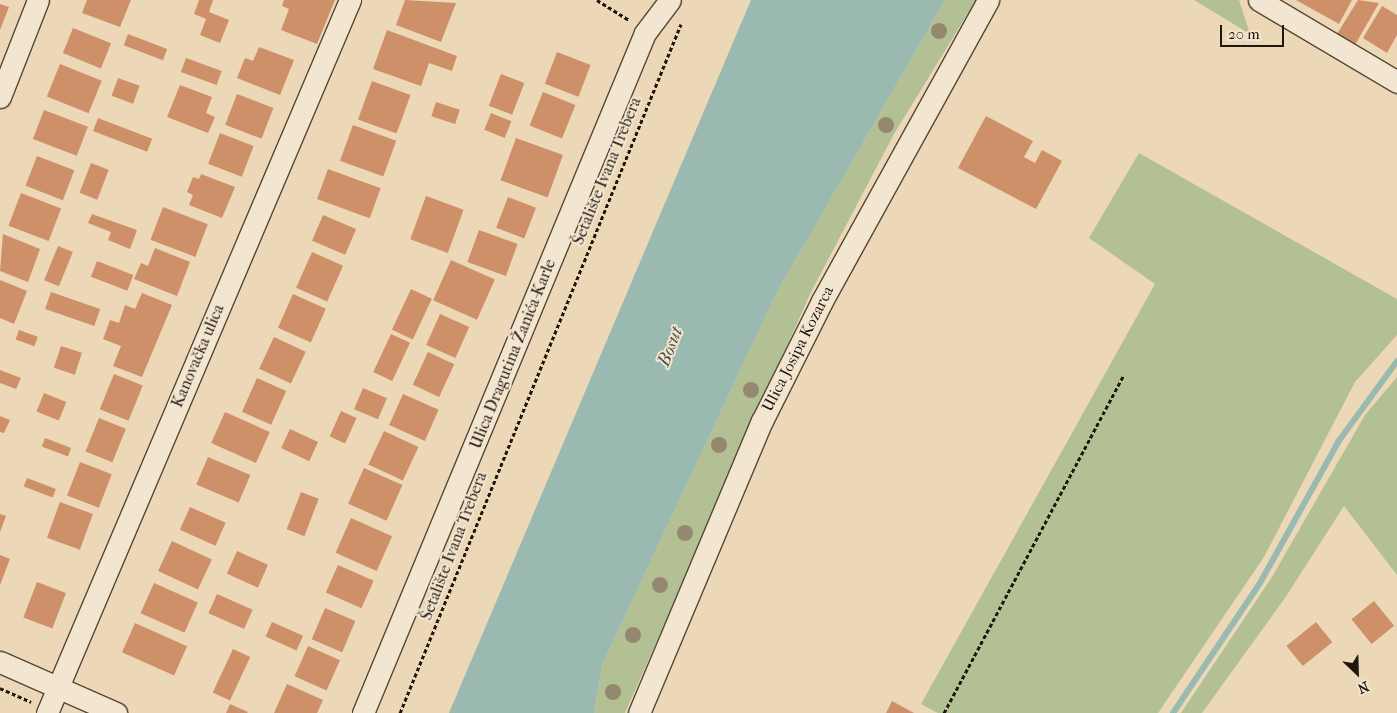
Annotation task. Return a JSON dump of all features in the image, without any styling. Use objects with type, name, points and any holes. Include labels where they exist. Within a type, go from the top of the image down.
[{"type":"street","points":[[0,97],[38,0]]},
{"type":"street","name":"Kanovačka ulica","points":[[47,713],[350,0]]},
{"type":"street","name":"Ulica Dragutina Žanića-Karle","points":[[364,713],[646,33],[670,0]]},
{"type":"street","name":"Ulica Josipa Kozarca","points":[[639,713],[762,421],[822,301],[988,0]]},
{"type":"street","points":[[1259,0],[1397,82]]},
{"type":"street","points":[[0,662],[56,689],[116,713]]},
{"type":"path","points":[[597,0],[634,24]]},
{"type":"path","name":"Šetalište Ivana Trebera","points":[[400,713],[683,18]]},
{"type":"path","points":[[944,713],[1124,375]]},
{"type":"green space","points":[[945,0],[976,0],[894,134],[810,294],[625,713],[594,713],[602,665],[776,294]]},
{"type":"green space","points":[[1194,0],[1239,0],[1250,34]]},
{"type":"green space","points":[[1139,153],[1397,299],[1397,335],[1355,382],[1264,557],[1158,713],[938,713],[921,704],[1155,284],[1089,238]]},
{"type":"green space","points":[[1397,377],[1397,575],[1344,506],[1285,598],[1202,713],[1181,713],[1272,577],[1365,415]]},
{"type":"water","name":"Bosut","points":[[751,0],[945,0],[776,294],[602,665],[594,713],[449,713]]},
{"type":"building","points":[[87,0],[131,0],[120,27],[82,13]]},
{"type":"building","points":[[199,0],[213,0],[209,12],[229,20],[220,43],[200,35],[206,19],[194,14]]},
{"type":"building","points":[[284,0],[335,0],[317,44],[281,30],[289,9],[282,6]]},
{"type":"building","points":[[405,0],[456,3],[441,42],[396,25]]},
{"type":"building","points":[[1296,0],[1352,0],[1339,24]]},
{"type":"building","points":[[1358,0],[1379,3],[1355,45],[1337,34]]},
{"type":"building","points":[[0,4],[9,7],[0,30]]},
{"type":"building","points":[[1382,6],[1397,15],[1397,35],[1387,53],[1363,38]]},
{"type":"building","points":[[73,28],[111,43],[101,68],[63,53]]},
{"type":"building","points":[[387,30],[457,56],[452,71],[429,63],[421,86],[373,69]]},
{"type":"building","points":[[128,34],[167,49],[163,60],[124,45]]},
{"type":"building","points":[[259,47],[294,60],[280,95],[237,78],[245,58],[253,61]]},
{"type":"building","points":[[557,52],[591,65],[578,97],[545,84]]},
{"type":"building","points":[[186,58],[222,71],[217,85],[181,72]]},
{"type":"building","points":[[60,64],[102,81],[89,113],[47,96]]},
{"type":"building","points":[[501,74],[524,83],[512,115],[489,106]]},
{"type":"building","points":[[118,78],[140,86],[133,104],[112,96]]},
{"type":"building","points":[[372,81],[411,95],[397,134],[358,120]]},
{"type":"building","points":[[180,85],[212,97],[206,113],[215,117],[208,133],[167,117]]},
{"type":"building","points":[[543,92],[575,105],[562,138],[530,125]]},
{"type":"building","points":[[237,94],[273,108],[262,139],[225,125]]},
{"type":"building","points":[[436,102],[460,110],[455,124],[431,116]]},
{"type":"building","points":[[44,110],[88,127],[77,156],[33,139]]},
{"type":"building","points":[[491,113],[511,121],[505,138],[484,130]]},
{"type":"building","points":[[986,116],[1033,141],[1024,157],[1035,163],[1042,150],[1062,161],[1036,209],[958,168]]},
{"type":"building","points":[[98,118],[152,139],[147,152],[93,131]]},
{"type":"building","points":[[353,125],[396,141],[383,176],[340,161]]},
{"type":"building","points":[[220,133],[254,146],[242,177],[208,164]]},
{"type":"building","points":[[516,138],[563,155],[548,197],[501,180]]},
{"type":"building","points":[[37,156],[74,170],[63,200],[26,186]]},
{"type":"building","points":[[91,163],[109,170],[97,200],[80,193]]},
{"type":"building","points":[[328,169],[381,188],[370,218],[317,199]]},
{"type":"building","points":[[201,174],[235,187],[222,218],[189,205],[193,195],[187,192],[193,177],[199,179]]},
{"type":"building","points":[[21,193],[61,208],[49,241],[8,226]]},
{"type":"building","points":[[426,196],[464,210],[448,253],[410,239]]},
{"type":"building","points":[[508,197],[536,208],[524,239],[496,228]]},
{"type":"building","points":[[163,207],[208,224],[195,257],[150,240]]},
{"type":"building","points":[[92,214],[137,230],[130,249],[108,240],[111,232],[88,223]]},
{"type":"building","points":[[323,215],[356,229],[345,255],[312,241]]},
{"type":"building","points":[[479,230],[518,244],[506,276],[467,262]]},
{"type":"building","points":[[3,234],[40,249],[28,282],[0,271]]},
{"type":"building","points":[[58,246],[73,252],[59,286],[44,280]]},
{"type":"building","points":[[155,248],[190,262],[177,296],[134,279],[141,263],[148,266]]},
{"type":"building","points":[[312,252],[343,266],[327,301],[296,288]]},
{"type":"building","points":[[451,260],[495,280],[477,320],[433,300]]},
{"type":"building","points":[[97,261],[133,275],[127,291],[91,277]]},
{"type":"building","points":[[0,280],[27,291],[14,324],[0,318]]},
{"type":"building","points":[[411,289],[432,299],[413,340],[392,330]]},
{"type":"building","points":[[51,292],[100,309],[94,326],[45,309]]},
{"type":"building","points":[[142,293],[172,305],[142,377],[113,366],[121,346],[103,339],[110,320],[119,323],[125,305],[135,309]]},
{"type":"building","points":[[293,294],[326,309],[311,342],[278,328]]},
{"type":"building","points":[[440,314],[469,327],[455,358],[426,345]]},
{"type":"building","points":[[19,330],[38,337],[34,346],[16,339]]},
{"type":"building","points":[[391,334],[410,343],[392,381],[373,372]]},
{"type":"building","points":[[274,337],[306,352],[291,384],[259,369]]},
{"type":"building","points":[[61,346],[82,353],[75,375],[54,368]]},
{"type":"building","points":[[428,352],[454,364],[439,397],[413,385]]},
{"type":"building","points":[[0,370],[21,378],[16,389],[0,383]]},
{"type":"building","points":[[114,374],[143,386],[129,421],[100,409]]},
{"type":"building","points":[[257,378],[286,391],[271,425],[242,412]]},
{"type":"building","points":[[363,388],[387,398],[378,419],[354,409]]},
{"type":"building","points":[[44,393],[66,402],[59,421],[37,412]]},
{"type":"building","points":[[403,394],[439,410],[425,441],[389,425]]},
{"type":"building","points":[[341,411],[357,418],[345,443],[330,437]]},
{"type":"building","points":[[225,412],[270,432],[256,463],[211,443]]},
{"type":"building","points":[[0,416],[10,420],[4,433],[0,432]]},
{"type":"building","points":[[99,418],[126,429],[112,462],[86,451]]},
{"type":"building","points":[[290,429],[318,442],[309,461],[281,448]]},
{"type":"building","points":[[384,431],[418,447],[403,481],[368,465]]},
{"type":"building","points":[[45,438],[71,448],[68,456],[42,446]]},
{"type":"building","points":[[208,457],[250,475],[239,503],[196,485]]},
{"type":"building","points":[[80,462],[112,474],[99,508],[67,496]]},
{"type":"building","points":[[364,468],[402,485],[387,521],[348,504]]},
{"type":"building","points":[[27,478],[56,489],[53,498],[24,486]]},
{"type":"building","points":[[301,492],[319,499],[304,536],[287,529]]},
{"type":"building","points":[[60,502],[93,514],[80,550],[47,538]]},
{"type":"building","points":[[190,507],[226,523],[215,546],[180,530]]},
{"type":"building","points":[[0,514],[6,516],[0,532]]},
{"type":"building","points":[[351,518],[392,536],[377,571],[336,553]]},
{"type":"building","points":[[172,541],[212,560],[198,590],[158,571]]},
{"type":"building","points":[[237,551],[268,565],[258,588],[227,574]]},
{"type":"building","points":[[0,555],[10,559],[0,585]]},
{"type":"building","points":[[338,565],[374,581],[361,608],[326,592]]},
{"type":"building","points":[[37,582],[66,593],[52,629],[23,617]]},
{"type":"building","points":[[154,583],[198,603],[184,633],[141,613]]},
{"type":"building","points":[[217,594],[253,610],[244,629],[208,613]]},
{"type":"building","points":[[1374,601],[1394,626],[1372,644],[1351,619]]},
{"type":"building","points":[[325,608],[355,621],[342,652],[312,639]]},
{"type":"building","points":[[272,622],[303,636],[297,650],[265,637]]},
{"type":"building","points":[[1316,622],[1332,642],[1303,666],[1286,646]]},
{"type":"building","points":[[135,623],[187,646],[174,675],[122,652]]},
{"type":"building","points":[[308,646],[340,660],[327,690],[295,676]]},
{"type":"building","points":[[233,649],[250,657],[230,701],[213,693]]},
{"type":"building","points":[[287,684],[323,700],[317,713],[274,713]]},
{"type":"building","points":[[892,701],[914,713],[886,713]]},
{"type":"building","points":[[230,704],[248,712],[226,713]]},
{"type":"waterway","points":[[1173,713],[1260,583],[1338,442],[1397,361]]}]
